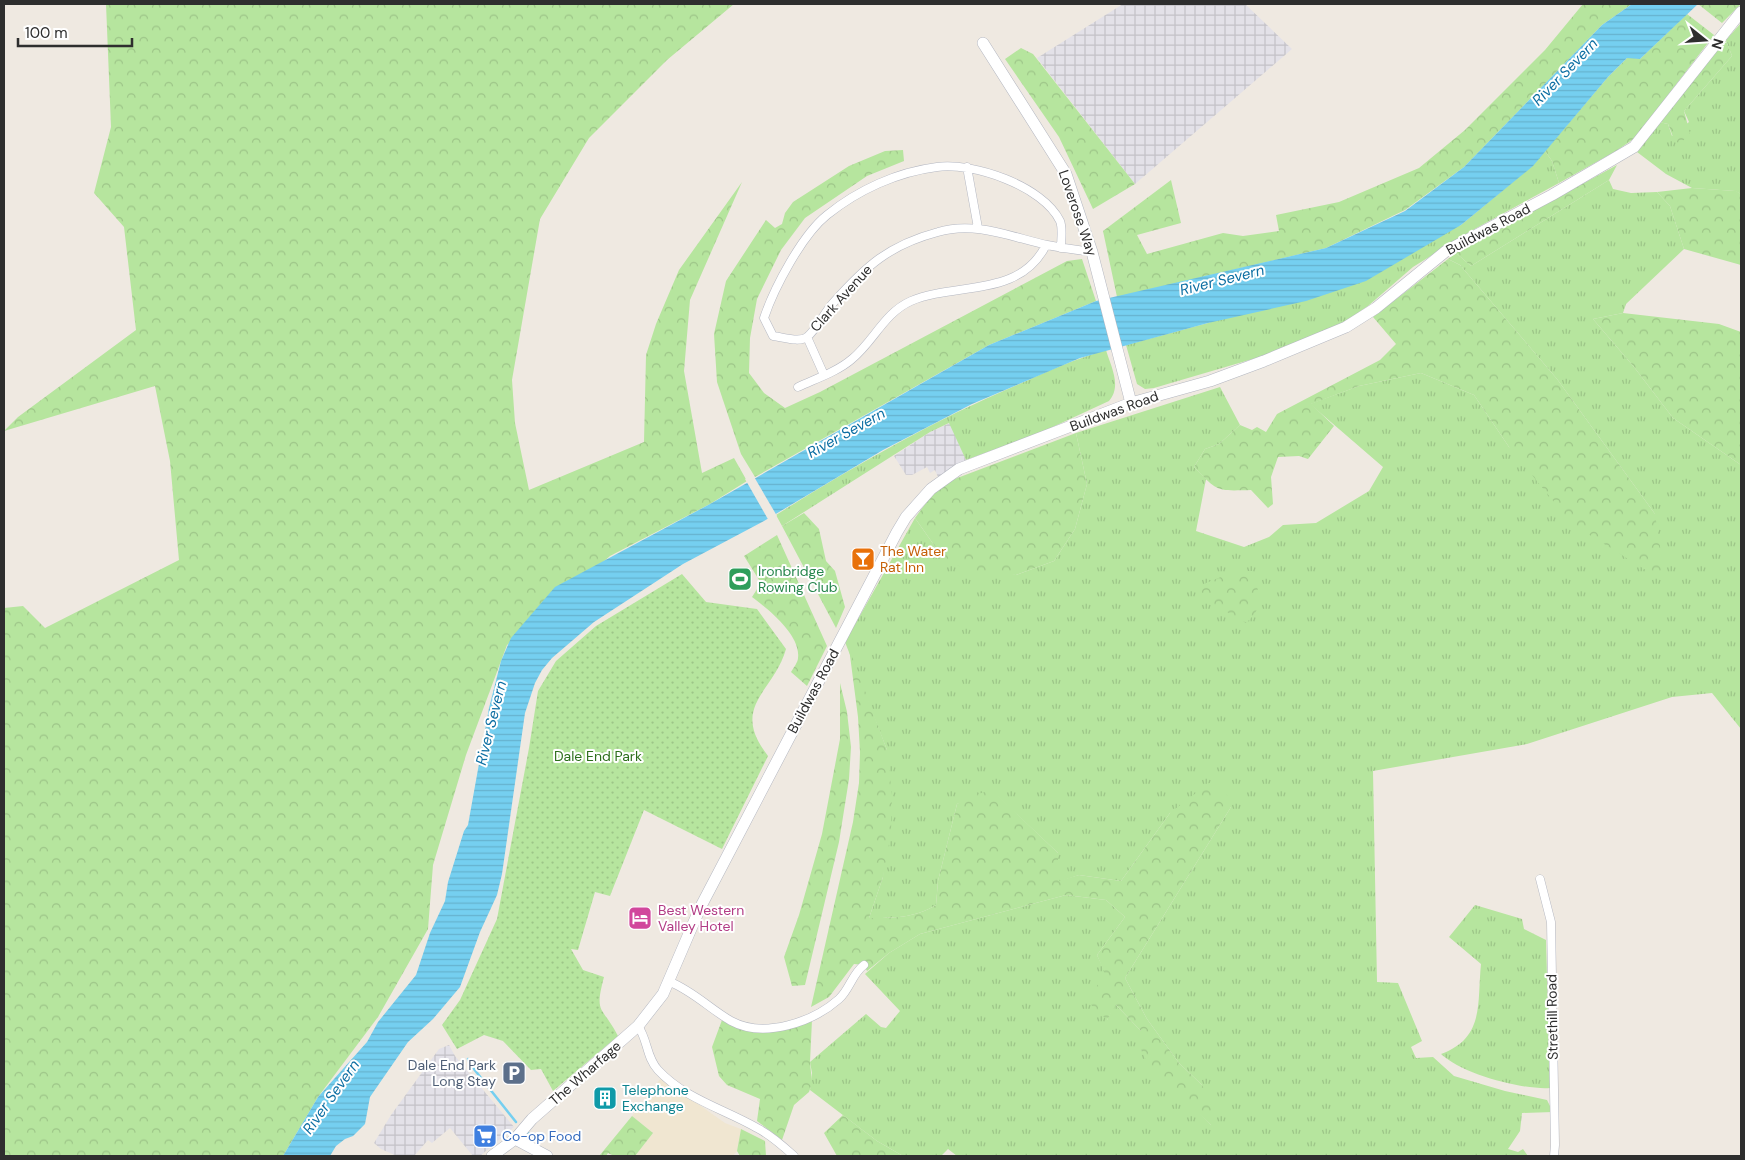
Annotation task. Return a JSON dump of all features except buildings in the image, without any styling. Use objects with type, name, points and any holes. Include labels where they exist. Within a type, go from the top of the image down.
[{"type":"street","name":"Buildwas Road","points":[[670,982],[700,908],[821,673],[906,517],[931,489],[959,470],[1131,403],[1210,381],[1305,346],[1346,327],[1376,308],[1446,251],[1622,156],[1634,147],[1741,12]]},
{"type":"street","name":"Loverose Way","points":[[983,42],[1066,174],[1092,252],[1131,403]]},
{"type":"street","name":"Clark Avenue","points":[[1061,248],[1060,222],[1047,204],[1018,184],[966,168],[937,167],[880,181],[826,216],[797,252],[772,294],[764,318],[774,336],[796,339],[807,337],[832,305],[870,264],[900,245],[940,231],[978,228],[1046,245],[1061,248],[1092,252]]},
{"type":"street","points":[[966,168],[978,228]]},
{"type":"street","points":[[798,387],[851,360],[874,338],[889,314],[910,301],[932,294],[984,288],[1004,280],[1028,270],[1039,258],[1046,245]]},
{"type":"street","points":[[807,337],[824,375]]},
{"type":"street","name":"Strethill Road","points":[[1540,879],[1550,922],[1556,1145],[1554,1156]]},
{"type":"street","points":[[670,982],[686,989],[731,1021],[752,1027],[767,1028],[804,1020],[828,1006],[842,995],[858,967]]},
{"type":"street","name":"The Wharfage","points":[[492,1156],[515,1139],[532,1119],[638,1026],[670,982]]},
{"type":"street","points":[[638,1026],[643,1035],[651,1063],[669,1081],[712,1107],[759,1129],[794,1156]]},
{"type":"street","points":[[515,1139],[547,1156]]},
{"type":"shaded area","points":[[1123,4],[1245,4],[1292,49],[1135,184],[1037,58]]},
{"type":"shaded area","points":[[950,423],[966,460],[938,477],[935,470],[930,473],[927,467],[912,475],[906,475],[894,456],[930,432]]},
{"type":"shaded area","points":[[449,1045],[455,1056],[514,1127],[480,1156],[473,1156],[450,1128],[432,1143],[428,1140],[415,1155],[397,1156],[381,1149],[374,1143],[391,1115],[439,1049]]},
{"type":"shaded area","points":[[661,1078],[725,1123],[741,1129],[737,1151],[733,1156],[635,1156],[653,1133],[632,1116]]},
{"type":"green space","points":[[106,4],[734,4],[667,60],[589,138],[540,219],[512,380],[515,423],[529,490],[644,442],[646,355],[656,324],[679,270],[742,182],[690,300],[684,371],[702,473],[734,458],[747,481],[710,504],[610,556],[507,645],[466,755],[433,865],[428,929],[378,1017],[318,1097],[283,1156],[4,1156],[4,608],[23,606],[45,628],[179,560],[170,461],[155,386],[4,431],[18,417],[136,330],[124,227],[94,193],[111,127]]},
{"type":"green space","points":[[1583,4],[1632,4],[1602,25],[1464,167],[1405,210],[1326,248],[1117,297],[1103,231],[1171,180],[1181,223],[1137,235],[1147,254],[1223,233],[1243,236],[1279,231],[1276,215],[1339,202],[1419,168],[1465,130],[1545,50]]},
{"type":"green space","points":[[1698,4],[1741,4],[1722,23]]},
{"type":"green space","points":[[1687,14],[1714,35],[1635,138],[1616,151],[1559,183],[1552,161],[1545,151],[1608,77],[1628,57],[1640,59]]},
{"type":"green space","points":[[1741,23],[1741,194],[1735,191],[1692,188],[1666,174],[1637,152],[1659,122],[1668,124],[1672,136],[1689,122],[1684,111],[1732,56],[1726,40]]},
{"type":"green space","points":[[1726,40],[1732,56],[1684,111],[1690,133],[1681,143],[1675,142],[1668,124],[1659,122]]},
{"type":"green space","points":[[1021,48],[1033,54],[1135,184],[1093,209],[1059,137],[1005,59]]},
{"type":"green space","points":[[903,150],[904,161],[867,176],[805,218],[781,250],[757,299],[750,338],[749,373],[764,393],[785,408],[820,392],[1067,261],[1082,259],[1096,301],[989,345],[755,477],[741,454],[717,382],[714,334],[726,281],[766,220],[775,228],[782,224],[785,213],[793,202],[849,166],[885,151]]},
{"type":"green space","points":[[1545,151],[1552,161],[1559,183],[1471,231],[1413,267],[1368,306],[1343,323],[1263,356],[1154,388],[1145,389],[1137,384],[1126,345],[1208,323],[1461,225],[1532,166]]},
{"type":"green space","points":[[1617,165],[1609,180],[1471,266],[1456,253]]},
{"type":"green space","points":[[1609,180],[1613,189],[1631,193],[1657,192],[1670,206],[1684,249],[1626,304],[1623,313],[1593,319],[1634,367],[1673,418],[1741,465],[1741,729],[1712,693],[1672,697],[1527,744],[1373,771],[1377,982],[1398,983],[1422,1041],[1411,1047],[1416,1058],[1433,1057],[1454,1076],[1505,1091],[1547,1100],[1553,1112],[1522,1113],[1520,1131],[1508,1149],[1518,1152],[1523,1149],[1528,1156],[957,1156],[948,1149],[941,1156],[903,1156],[877,1141],[810,1090],[812,1073],[810,1062],[866,1014],[881,1027],[886,1028],[900,1011],[865,974],[889,953],[920,934],[1066,895],[1106,900],[1125,917],[1097,955],[1106,974],[1107,1020],[1115,1004],[1141,1031],[1141,1050],[1211,1125],[1202,1085],[1179,1063],[1147,1019],[1125,978],[1231,807],[1170,813],[1121,881],[1079,875],[1058,882],[1058,853],[992,791],[957,804],[938,881],[936,905],[912,915],[869,918],[883,877],[887,750],[845,642],[915,518],[941,555],[1016,575],[1054,561],[1075,529],[1087,484],[1076,433],[1220,387],[1240,425],[1219,444],[1205,449],[1194,467],[1206,479],[1196,531],[1244,547],[1269,537],[1283,525],[1316,523],[1369,491],[1383,467],[1310,404],[1359,386],[1421,373],[1474,395],[1509,447],[1655,514],[1557,379],[1460,265],[1448,259],[1456,253],[1471,266]]},
{"type":"green space","points":[[1692,188],[1736,191],[1741,194],[1741,265],[1684,249],[1670,206],[1657,192]]},
{"type":"green space","points":[[1448,259],[1460,265],[1557,379],[1655,514],[1664,572],[1657,577],[1572,524],[1509,447],[1474,395],[1421,373],[1359,386],[1311,404],[1334,426],[1308,459],[1299,456],[1278,457],[1271,477],[1273,504],[1268,508],[1251,490],[1224,490],[1213,486],[1194,467],[1205,449],[1219,444],[1240,425],[1252,430],[1257,427],[1266,432],[1277,414],[1380,360],[1396,344],[1373,317]]},
{"type":"green space","points":[[1623,313],[1719,324],[1741,332],[1741,465],[1673,418],[1634,367],[1593,319]]},
{"type":"green space","points":[[1106,350],[1115,383],[1113,395],[1109,401],[1044,431],[966,460],[949,423],[930,432],[782,526],[776,515],[864,462],[954,414],[1083,357]]},
{"type":"green space","points":[[1076,433],[1087,484],[1075,529],[1054,561],[1016,575],[969,572],[941,555],[915,518],[931,496],[952,480]]},
{"type":"green space","points":[[804,513],[819,529],[826,561],[835,571],[845,607],[836,628],[782,526]]},
{"type":"green space","points":[[777,535],[827,646],[807,686],[791,672],[798,658],[798,649],[794,640],[782,623],[752,597],[761,583],[744,556]]},
{"type":"green space","points":[[1236,571],[1252,571],[1258,593],[1259,605],[1246,623],[1206,600],[1201,591],[1206,583]]},
{"type":"green space","name":"Dale End Park","points":[[682,574],[706,602],[757,609],[786,649],[780,664],[758,700],[753,712],[753,724],[757,739],[768,756],[722,849],[644,810],[610,896],[595,892],[578,950],[571,949],[583,970],[604,977],[600,998],[601,1009],[618,1036],[553,1091],[541,1069],[531,1070],[503,1041],[484,1035],[457,1049],[442,1025],[460,1000],[497,919],[538,691],[556,661],[596,626]]},
{"type":"green space","points":[[849,648],[887,750],[892,795],[891,833],[883,877],[869,918],[912,915],[936,905],[938,881],[957,804],[971,796],[992,790],[1058,853],[1058,881],[1079,875],[1121,881],[1170,813],[1209,783],[1225,789],[1231,807],[1125,978],[1147,1019],[1179,1063],[1202,1085],[1217,1112],[1211,1125],[1189,1103],[1154,1075],[1141,1050],[1141,1031],[1116,1005],[1107,1020],[1087,1001],[1105,974],[1097,955],[1125,917],[1106,900],[1066,895],[920,934],[889,953],[867,971],[864,965],[854,964],[829,997],[811,1007],[853,822],[859,783],[858,717]]},
{"type":"green space","points":[[840,683],[847,712],[851,747],[849,779],[839,842],[805,985],[792,986],[784,957],[799,915],[822,834],[840,739]]},
{"type":"green space","points":[[1475,905],[1522,919],[1524,929],[1546,940],[1550,1088],[1524,1086],[1493,1079],[1463,1068],[1441,1054],[1465,1039],[1472,1029],[1476,1018],[1481,964],[1449,937]]},
{"type":"green space","points":[[722,1020],[746,1028],[767,1029],[812,1020],[810,1062],[812,1083],[809,1092],[794,1105],[782,1140],[757,1121],[760,1099],[727,1085],[719,1076],[712,1047]]},
{"type":"green space","points":[[843,1115],[877,1141],[903,1156],[837,1156],[824,1133]]},
{"type":"green space","points":[[632,1116],[653,1133],[635,1156],[614,1156],[608,1153],[606,1156],[600,1155]]},
{"type":"green space","points":[[741,1129],[765,1141],[766,1156],[740,1156],[737,1151]]},
{"type":"water","name":"River Severn","points":[[1632,4],[1698,4],[1640,59],[1627,58],[1608,77],[1533,166],[1461,225],[1366,281],[1306,301],[1208,323],[1080,358],[972,404],[883,450],[764,521],[683,564],[594,622],[552,658],[542,670],[535,683],[525,713],[502,874],[497,895],[480,932],[460,987],[433,1019],[408,1042],[370,1097],[365,1124],[353,1136],[336,1146],[330,1156],[283,1156],[318,1097],[367,1042],[378,1022],[416,975],[430,933],[445,901],[448,882],[464,831],[468,825],[489,708],[501,661],[511,638],[555,587],[710,504],[989,345],[1096,301],[1326,248],[1405,211],[1464,167],[1602,25]]},
{"type":"pier","points":[[753,475],[777,516],[769,521],[745,479]]},
{"type":"waterway","points":[[468,1059],[516,1122]]},
{"type":"waterway","points":[[528,1133],[539,1140]]},
{"type":"place","name":"The Water Rat Inn","points":[[863,559]]},
{"type":"place","name":"Ironbridge Rowing Club","points":[[740,579]]},
{"type":"place","name":"Best Western Valley Hotel","points":[[640,918]]},
{"type":"place","name":"Dale End Park Long Stay","points":[[514,1073]]},
{"type":"place","name":"Telephone Exchange","points":[[605,1098]]},
{"type":"place","name":"Co-op Food","points":[[485,1136]]}]
